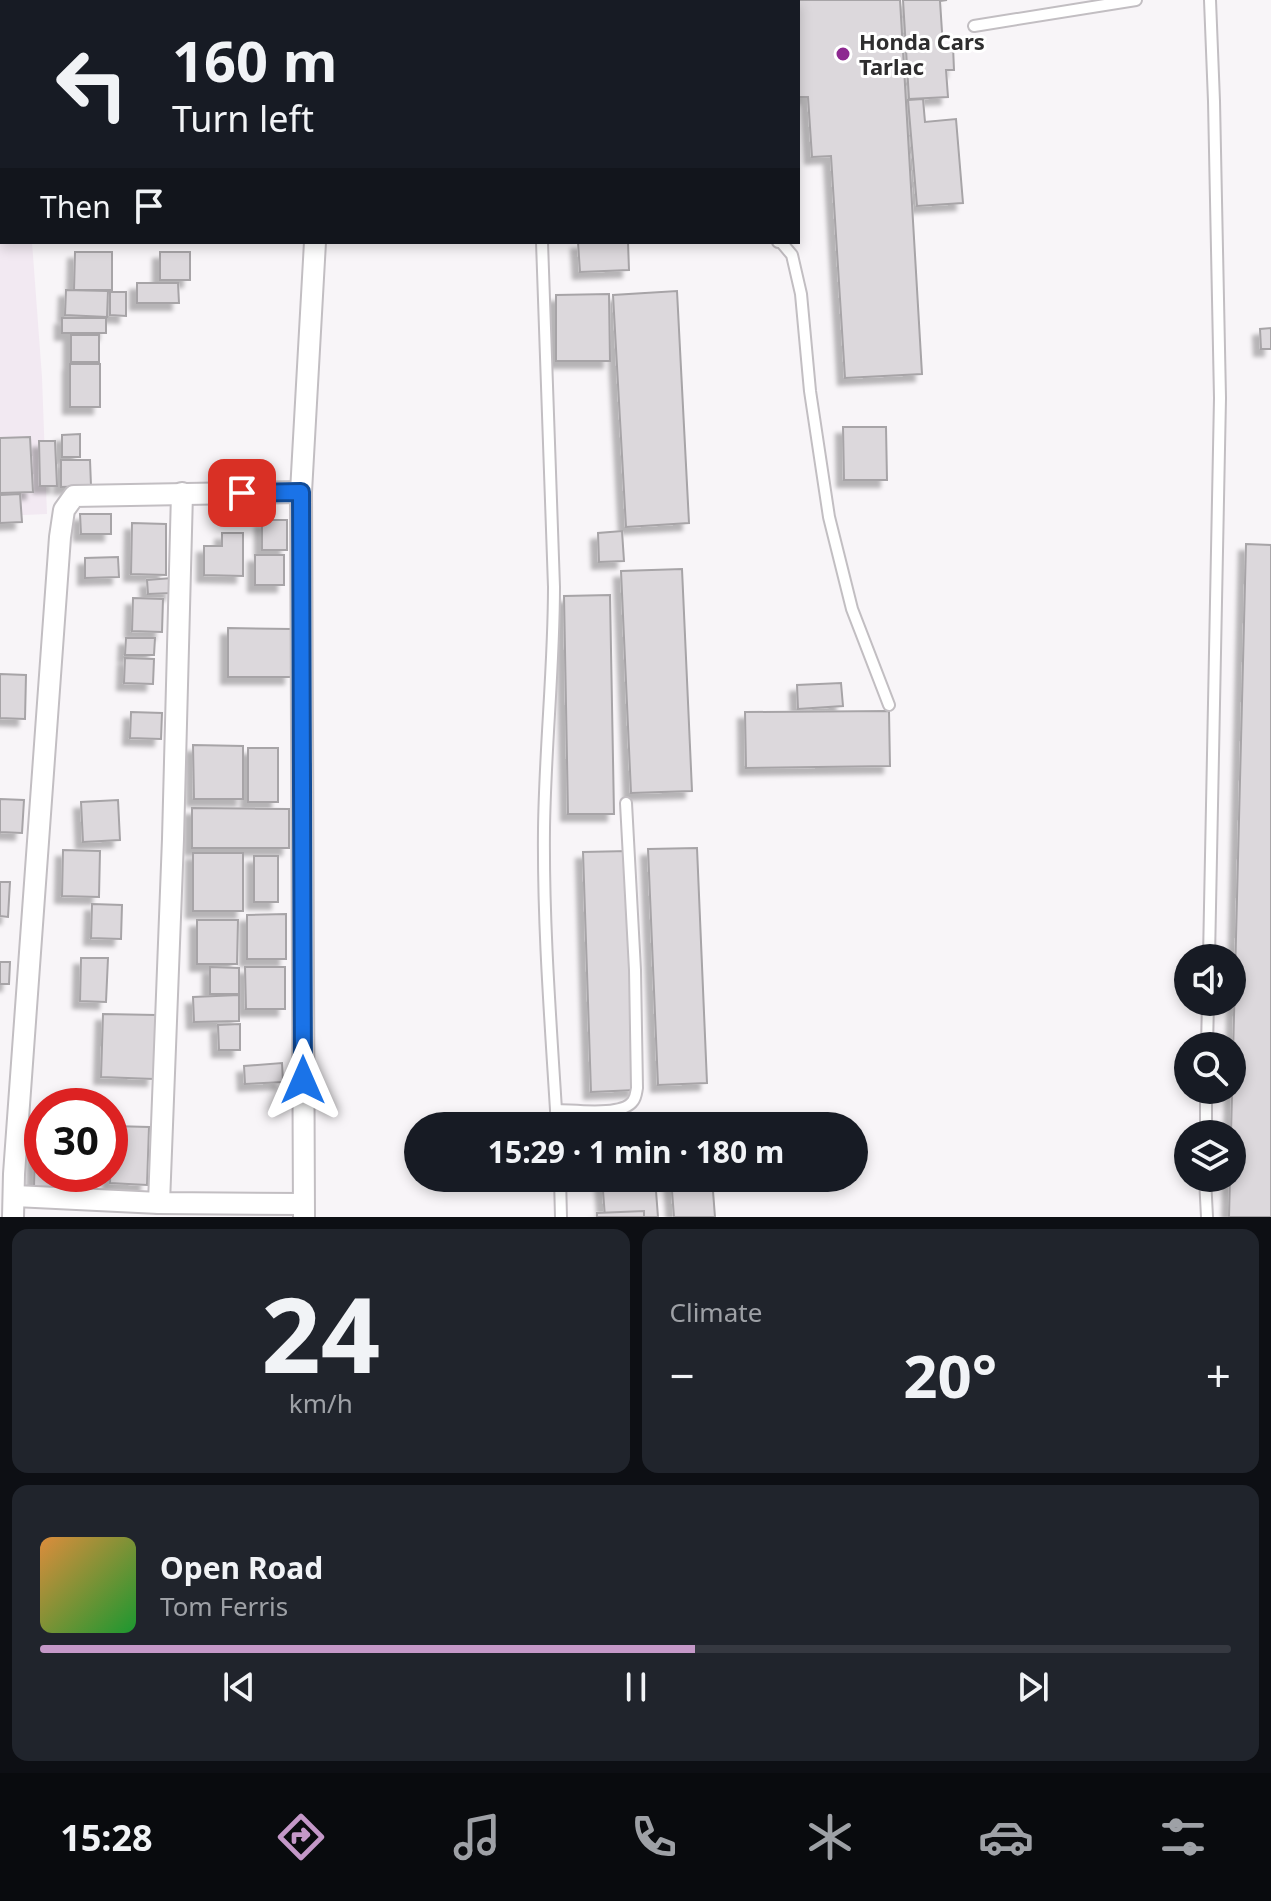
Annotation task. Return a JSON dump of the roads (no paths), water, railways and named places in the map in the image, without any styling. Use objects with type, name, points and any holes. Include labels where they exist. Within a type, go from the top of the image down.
[{"type":"street","points":[[15,1196],[304,1210],[301,492],[315,244]]},
{"type":"street","points":[[13,1217],[56,585],[64,510],[74,496],[301,492]]},
{"type":"street","points":[[159,1203],[182,493]]},
{"type":"lane","points":[[974,26],[1136,0]]},
{"type":"lane","points":[[1209,944],[1220,398],[1210,0]]},
{"type":"lane","points":[[542,244],[554,587],[544,831],[556,1110],[612,1111],[631,1105],[635,1098],[635,970],[626,803]]},
{"type":"lane","points":[[783,244],[792,255],[801,294],[810,391],[829,517],[852,609],[889,705]]},
{"type":"lane","points":[[560,1192],[561,1217]]},
{"type":"lane","points":[[1206,1192],[1207,1217]]},
{"type":"place","name":"Honda Cars Tarlac","points":[[843,54]]}]
